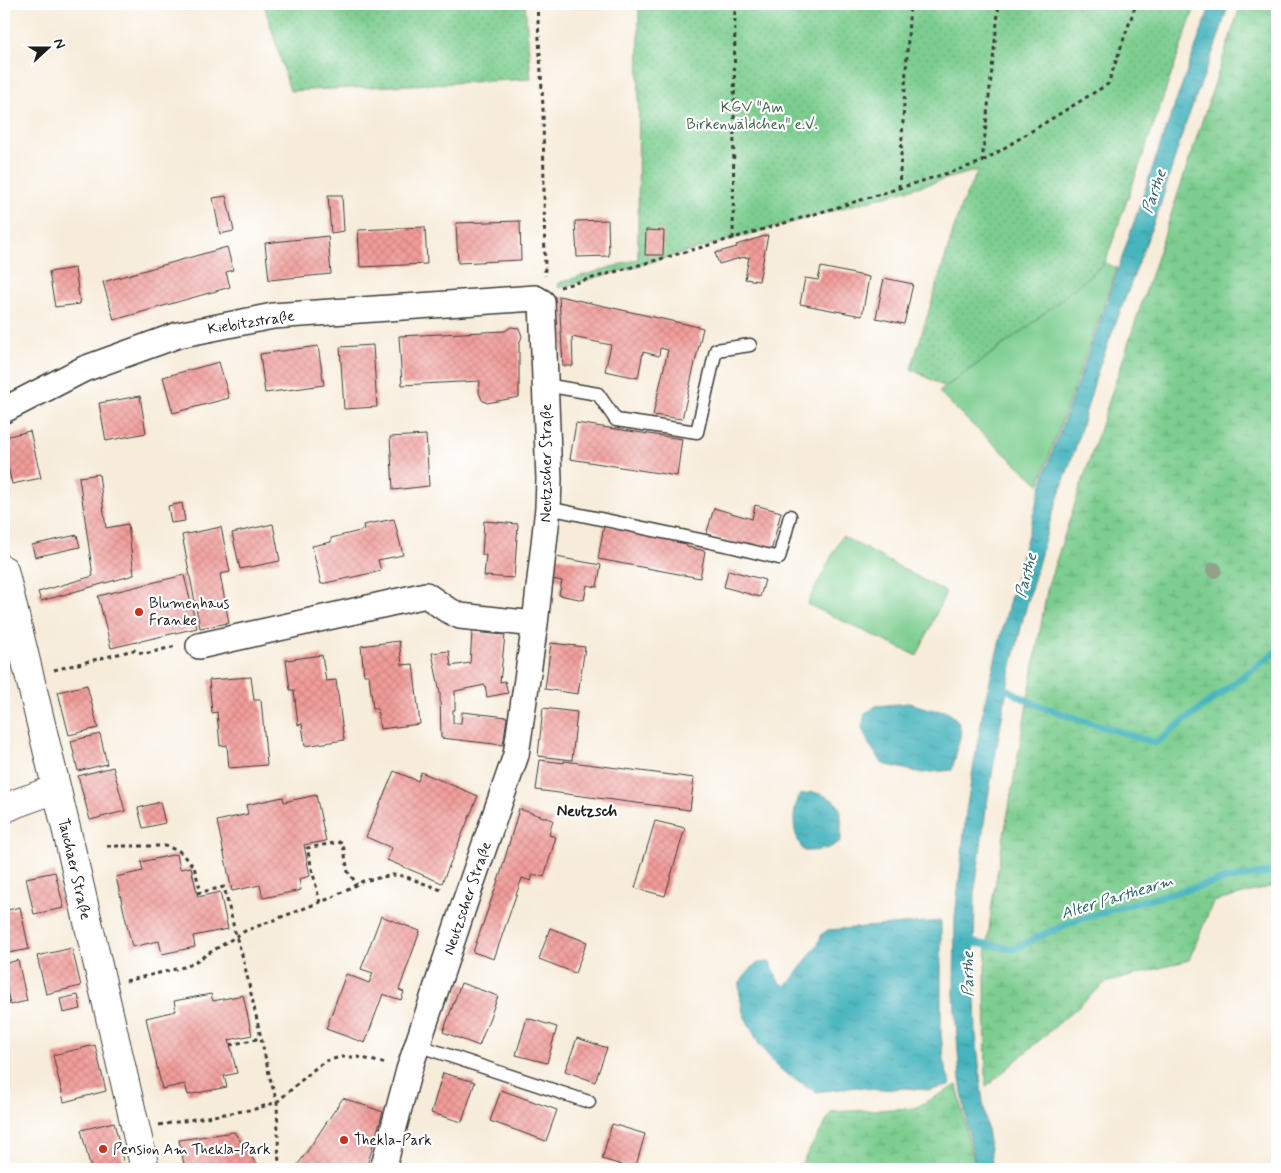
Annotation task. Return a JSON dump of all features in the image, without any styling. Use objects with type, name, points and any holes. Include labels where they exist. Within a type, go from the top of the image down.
[{"type":"main road","name":"Tauchaer Straße","points":[[4,570],[145,1169]]},
{"type":"main road","points":[[4,809],[56,789]]},
{"type":"street","name":"Kiebitzstraße","points":[[4,410],[84,369],[178,335],[273,316],[535,298],[542,302]]},
{"type":"street","name":"Neutzscher Straße","points":[[383,1169],[417,1045],[516,755],[535,624],[548,508],[549,480],[542,302]]},
{"type":"street","points":[[199,646],[426,595],[460,616],[535,624]]},
{"type":"lane","points":[[545,385],[598,394],[616,420],[697,432],[716,350],[750,345]]},
{"type":"lane","points":[[548,508],[779,558],[790,516]]},
{"type":"lane","points":[[417,1045],[589,1102]]},
{"type":"path","points":[[536,4],[543,108],[545,276],[542,302]]},
{"type":"path","points":[[733,239],[735,4]]},
{"type":"path","points":[[899,188],[910,4]]},
{"type":"path","points":[[982,162],[999,4]]},
{"type":"path","points":[[542,302],[559,288],[733,239],[982,162],[1108,84],[1136,4]]},
{"type":"path","points":[[29,676],[134,650],[145,654],[185,644],[199,646]]},
{"type":"path","points":[[320,903],[307,848],[339,842],[343,844],[348,872],[357,884]]},
{"type":"path","points":[[107,846],[165,846],[179,851],[194,867],[199,892],[224,887],[277,1102],[279,1169]]},
{"type":"path","points":[[102,986],[188,966],[245,931],[320,903],[363,881],[393,875],[404,876],[466,899]]},
{"type":"path","points":[[230,1045],[262,1038]]},
{"type":"path","points":[[136,1131],[160,1125],[256,1109],[277,1102],[325,1061],[341,1057],[358,1057],[409,1070]]},
{"type":"green space","points":[[264,4],[525,4],[531,79],[290,91]]},
{"type":"green space","name":"KGV \"Am Birkenwäldchen\" e.V.","points":[[639,4],[1196,4],[1105,263],[1025,329],[945,387],[911,369],[961,206],[978,170],[559,288],[558,283],[638,259]]},
{"type":"green space","points":[[1241,4],[1277,4],[1277,885],[1213,902],[1189,960],[1105,983],[986,1087],[985,966],[992,903],[1048,585]]},
{"type":"green space","points":[[1105,263],[1117,268],[1039,484],[968,421],[939,392],[1025,329]]},
{"type":"green space","points":[[842,536],[946,592],[917,656],[807,604]]},
{"type":"green space","points":[[957,1085],[976,1169],[798,1169],[832,1112],[915,1108]]},
{"type":"water","name":"Parthe","points":[[1211,4],[1229,4],[1184,128],[1159,209],[1098,370],[1075,449],[1050,521],[1023,619],[1008,683],[986,809],[975,889],[976,1034],[982,1095],[993,1169],[977,1169],[967,1125],[960,1079],[954,994],[955,917],[966,811],[984,705],[1010,599],[1045,473]]},
{"type":"water","points":[[909,703],[933,710],[947,711],[958,721],[961,733],[952,770],[922,773],[883,764],[869,744],[862,728],[865,714],[876,706]]},
{"type":"water","points":[[813,792],[832,800],[840,809],[841,841],[823,849],[804,851],[795,831],[795,809],[800,795]]},
{"type":"water","points":[[941,921],[941,1035],[945,1068],[951,1085],[931,1090],[904,1088],[878,1090],[857,1087],[816,1092],[785,1073],[759,1044],[743,1013],[739,989],[740,982],[756,963],[770,962],[778,981],[785,986],[818,944],[822,934],[828,930]]},
{"type":"building","points":[[328,195],[342,195],[344,231],[331,233]]},
{"type":"building","points":[[226,196],[234,231],[220,234],[213,198]]},
{"type":"building","points":[[608,220],[609,256],[577,257],[575,221]]},
{"type":"building","points":[[520,221],[521,260],[458,263],[456,223]]},
{"type":"building","points":[[425,227],[427,264],[360,267],[358,230]]},
{"type":"building","points":[[646,230],[664,231],[663,255],[645,255]]},
{"type":"building","points":[[768,235],[759,281],[745,279],[749,257],[719,264],[715,253]]},
{"type":"building","points":[[328,236],[331,274],[269,280],[265,243]]},
{"type":"building","points":[[227,247],[233,270],[226,272],[230,287],[114,320],[103,282]]},
{"type":"building","points":[[821,267],[869,277],[862,316],[800,304],[805,278],[818,280]]},
{"type":"building","points":[[75,268],[80,304],[55,307],[49,272]]},
{"type":"building","points":[[884,278],[913,284],[904,324],[876,318]]},
{"type":"building","points":[[559,296],[703,328],[682,419],[653,415],[668,350],[660,348],[659,356],[643,352],[638,378],[605,371],[611,345],[572,337],[573,366],[563,366]]},
{"type":"building","points":[[511,327],[519,328],[522,336],[519,345],[519,397],[487,403],[482,400],[479,392],[480,381],[402,385],[399,336],[505,331]]},
{"type":"building","points":[[373,345],[377,407],[344,409],[340,347]]},
{"type":"building","points":[[318,346],[324,385],[265,393],[260,354]]},
{"type":"building","points":[[219,362],[229,398],[173,413],[163,377]]},
{"type":"building","points":[[140,396],[146,433],[106,441],[99,403]]},
{"type":"building","points":[[576,423],[682,439],[677,476],[570,459]]},
{"type":"building","points":[[30,431],[41,478],[12,484],[4,449],[4,437]]},
{"type":"building","points":[[426,435],[429,486],[393,490],[390,437]]},
{"type":"building","points":[[99,474],[106,528],[128,524],[134,575],[41,601],[38,592],[93,576],[79,477]]},
{"type":"building","points":[[182,503],[185,521],[171,523],[168,506]]},
{"type":"building","points":[[755,505],[781,512],[771,552],[706,535],[714,508],[752,519]]},
{"type":"building","points":[[394,519],[403,555],[378,560],[381,571],[321,584],[312,546],[331,542],[331,538],[364,530],[363,525]]},
{"type":"building","points":[[484,521],[518,524],[514,578],[484,576],[486,555],[482,555]]},
{"type":"building","points":[[273,524],[280,561],[240,569],[232,533]]},
{"type":"building","points":[[604,525],[684,540],[687,547],[705,551],[700,578],[598,559]]},
{"type":"building","points":[[221,527],[230,572],[220,574],[229,623],[200,628],[182,535]]},
{"type":"building","points":[[77,535],[80,547],[35,557],[32,545]]},
{"type":"building","points":[[556,557],[601,565],[597,587],[587,585],[584,600],[559,595],[562,581],[552,579]]},
{"type":"building","points":[[728,570],[765,580],[760,597],[724,587]]},
{"type":"building","points":[[184,575],[197,628],[111,648],[98,596]]},
{"type":"building","points":[[472,632],[505,635],[500,682],[505,681],[508,693],[487,697],[485,685],[455,691],[453,723],[461,723],[462,712],[507,717],[503,745],[441,738],[440,693],[432,653],[449,651],[451,666],[470,663]]},
{"type":"building","points":[[399,641],[402,665],[413,664],[420,724],[380,729],[377,708],[373,709],[369,675],[364,675],[361,646]]},
{"type":"building","points":[[551,643],[585,647],[578,694],[545,689]]},
{"type":"building","points":[[322,655],[326,681],[336,680],[344,740],[305,746],[302,724],[298,725],[294,690],[290,690],[286,660]]},
{"type":"building","points":[[251,677],[254,700],[261,700],[267,765],[229,768],[227,745],[220,746],[217,712],[212,713],[209,680]]},
{"type":"building","points":[[87,685],[98,728],[69,735],[58,692]]},
{"type":"building","points":[[543,708],[577,712],[572,760],[538,756]]},
{"type":"building","points":[[100,734],[107,764],[78,771],[71,741]]},
{"type":"building","points":[[540,760],[564,763],[564,761],[694,778],[690,810],[536,790]]},
{"type":"building","points":[[113,767],[125,811],[90,820],[78,776]]},
{"type":"building","points":[[394,771],[418,781],[421,772],[478,796],[442,883],[387,860],[392,848],[366,837]]},
{"type":"building","points":[[316,795],[326,841],[304,845],[310,876],[299,879],[301,890],[263,898],[260,885],[232,891],[217,821],[248,814],[246,805],[283,797],[284,802]]},
{"type":"building","points":[[160,802],[165,823],[143,828],[138,808]]},
{"type":"building","points":[[519,809],[553,820],[549,835],[556,837],[544,877],[533,874],[531,881],[522,878],[494,959],[473,952],[501,872]]},
{"type":"building","points":[[655,821],[685,828],[665,896],[635,888]]},
{"type":"building","points":[[177,854],[180,869],[191,867],[198,897],[220,892],[228,929],[193,936],[195,947],[162,954],[159,941],[132,947],[116,877],[143,871],[141,862]]},
{"type":"building","points":[[55,872],[64,908],[34,914],[26,878]]},
{"type":"building","points":[[20,907],[29,949],[4,954],[4,911]]},
{"type":"building","points":[[381,916],[420,931],[399,990],[404,992],[401,1000],[383,994],[365,1043],[326,1029],[346,974],[369,983],[373,973],[361,969]]},
{"type":"building","points":[[550,928],[587,942],[575,973],[539,959]]},
{"type":"building","points":[[72,948],[81,986],[46,994],[37,956]]},
{"type":"building","points":[[18,960],[27,1001],[10,1005],[4,964]]},
{"type":"building","points":[[461,983],[498,996],[479,1046],[443,1032]]},
{"type":"building","points":[[211,994],[213,1001],[243,995],[252,1035],[229,1040],[237,1073],[224,1076],[227,1087],[188,1095],[185,1084],[162,1089],[146,1018],[176,1011],[174,1001]]},
{"type":"building","points":[[78,995],[81,1009],[63,1013],[60,999]]},
{"type":"building","points":[[527,1018],[557,1027],[547,1063],[516,1055]]},
{"type":"building","points":[[577,1038],[607,1048],[595,1082],[565,1071]]},
{"type":"building","points":[[95,1045],[106,1091],[64,1102],[53,1055]]},
{"type":"building","points":[[443,1073],[475,1082],[462,1122],[431,1113]]},
{"type":"building","points":[[501,1090],[557,1110],[546,1141],[490,1121]]},
{"type":"building","name":"Thekla-Park","points":[[343,1098],[383,1112],[366,1169],[295,1169]]},
{"type":"building","name":"Pension Am Thekla-Park","points":[[114,1122],[125,1169],[91,1169],[81,1130]]},
{"type":"building","points":[[612,1124],[645,1134],[635,1169],[602,1159]]},
{"type":"building","points":[[234,1132],[260,1169],[185,1169],[179,1140]]},
{"type":"waterway","name":"Alter Parthearm","points":[[1001,686],[1050,710],[1155,743],[1277,651]]},
{"type":"waterway","name":"Alter Parthearm","points":[[968,942],[1014,949],[1072,922],[1120,907],[1227,879],[1277,872]]},
{"type":"place","name":"Blumenhaus Franke","points":[[139,612]]},
{"type":"place","name":"Thekla-Park","points":[[344,1140]]},
{"type":"place","name":"Pension Am Thekla-Park","points":[[103,1149]]},
{"type":"district","name":"Neutzsch","points":[[587,810]]}]
